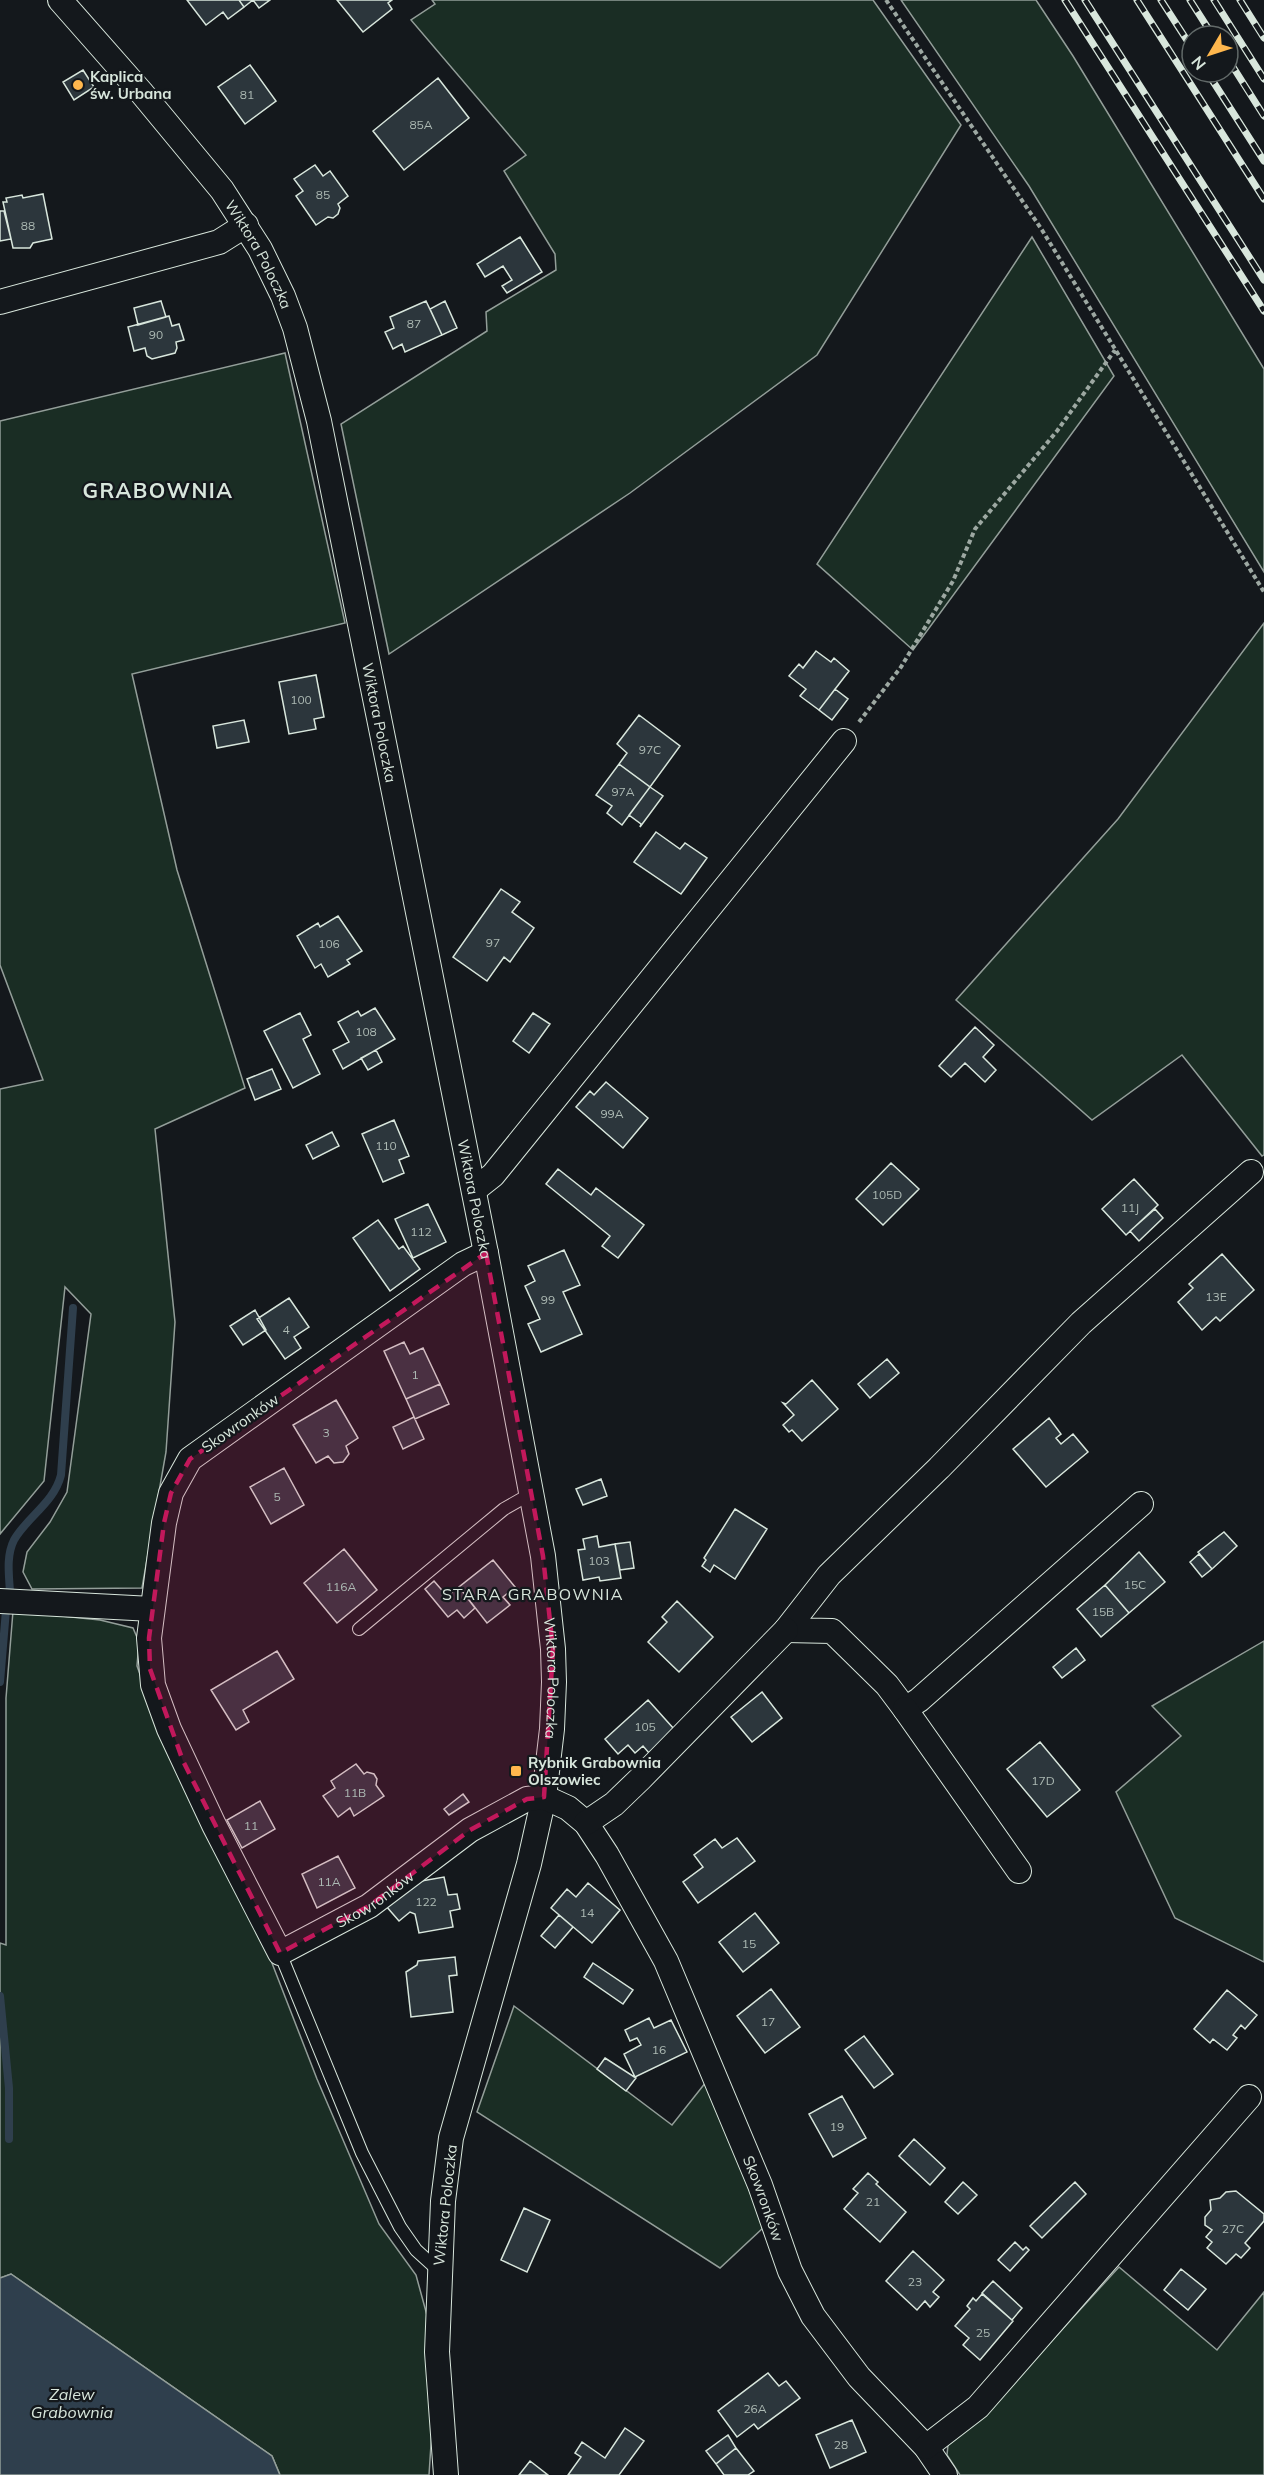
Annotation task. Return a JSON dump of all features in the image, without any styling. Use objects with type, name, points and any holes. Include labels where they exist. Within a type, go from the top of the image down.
[{"type":"street","name":"Wiktora Poloczka","points":[[60,0],[222,190],[246,225],[283,296],[295,328],[310,382],[474,1190],[543,1556],[553,1649],[552,1723],[544,1797],[529,1864],[451,2138],[443,2201],[436,2352],[446,2475]]},
{"type":"street","points":[[0,302],[219,242],[246,225]]},
{"type":"street","points":[[474,1190],[493,1176],[844,741]]},
{"type":"street","points":[[586,1823],[614,1804],[640,1779],[786,1630],[829,1575],[939,1468],[1081,1323],[1251,1172]]},
{"type":"street","name":"Skowronków","points":[[486,1253],[463,1264],[190,1459],[171,1493],[164,1522],[149,1638],[153,1685],[157,1698],[178,1750],[214,1825],[280,1953],[369,1906],[470,1830],[527,1799],[544,1797],[568,1808],[586,1823],[628,1890],[666,1962],[760,2185],[790,2271],[803,2299],[821,2330],[859,2378],[926,2447],[945,2475]]},
{"type":"street","points":[[905,1709],[919,1700],[1141,1504]]},
{"type":"street","points":[[0,1601],[152,1609]]},
{"type":"street","points":[[786,1630],[832,1631],[887,1685],[1019,1871]]},
{"type":"street","points":[[926,2447],[978,2407],[1249,2097]]},
{"type":"lane","points":[[359,1629],[504,1509],[532,1493]]},
{"type":"lane","points":[[280,1953],[362,2153],[400,2227],[416,2250],[438,2270]]},
{"type":"path","points":[[886,0],[1042,230],[1264,592]]},
{"type":"path","points":[[844,741],[901,667],[952,581],[975,529],[1057,431],[1115,350]]},
{"type":"highlighted area","points":[[486,1253],[543,1556],[553,1649],[544,1797],[527,1799],[470,1830],[369,1906],[280,1953],[183,1761],[150,1669],[149,1638],[164,1523],[171,1493],[190,1459]]},
{"type":"green space","points":[[432,0],[873,0],[961,125],[817,355],[630,493],[389,654],[341,424],[487,331],[486,312],[556,270],[555,254],[504,171],[526,155],[411,20],[435,4]]},
{"type":"green space","points":[[901,0],[1036,0],[1073,56],[1264,369],[1264,572],[1029,186]]},
{"type":"green space","points":[[1032,237],[1114,376],[913,650],[817,564]]},
{"type":"green space","points":[[285,353],[345,623],[132,674],[177,870],[245,1088],[155,1129],[175,1322],[166,1452],[142,1588],[32,1589],[23,1572],[27,1552],[50,1522],[67,1492],[91,1314],[65,1287],[44,1481],[0,1534],[0,1089],[43,1080],[0,965],[0,421]]},
{"type":"green space","points":[[1264,623],[1264,1155],[1262,1156],[1182,1055],[1092,1120],[956,1000],[1118,819]]},
{"type":"green space","points":[[13,1611],[100,1620],[133,1628],[139,1642],[137,1666],[152,1708],[270,1958],[317,2079],[379,2224],[416,2275],[437,2352],[429,2475],[280,2475],[272,2456],[11,2274],[0,2278],[0,1943],[6,1945],[6,1698]]},
{"type":"green space","points":[[1264,1641],[1264,1962],[1175,1918],[1116,1792],[1181,1736],[1152,1706]]},
{"type":"green space","points":[[514,2006],[672,2125],[706,2082],[764,2227],[720,2268],[477,2112]]},
{"type":"green space","points":[[1119,2267],[1217,2350],[1264,2292],[1264,2475],[960,2475],[947,2455],[948,2445],[982,2417]]},
{"type":"water","name":"Zalew Grabownia","points":[[11,2274],[272,2456],[280,2475],[0,2475],[0,2278]]},
{"type":"building","points":[[187,0],[239,0],[244,7],[228,19],[223,12],[206,25]]},
{"type":"building","points":[[239,0],[253,0],[244,7]]},
{"type":"building","points":[[253,0],[270,0],[259,8]]},
{"type":"building","points":[[337,0],[392,0],[388,3],[392,9],[363,32]]},
{"type":"building","points":[[250,65],[276,101],[245,124],[218,87]]},
{"type":"building","name":"Kaplica św. Urbana","points":[[83,70],[94,87],[74,100],[63,82]]},
{"type":"building","points":[[438,78],[469,118],[404,170],[373,131]]},
{"type":"building","points":[[315,165],[323,176],[330,171],[348,196],[338,204],[340,208],[338,214],[316,225],[296,196],[303,191],[294,179]]},
{"type":"building","points":[[43,194],[52,239],[33,243],[30,248],[13,248],[3,202],[7,202],[6,198],[22,195],[23,198]]},
{"type":"building","points":[[0,211],[4,211],[11,239],[0,241]]},
{"type":"building","points":[[520,237],[542,272],[507,293],[502,286],[512,280],[503,266],[485,277],[477,264]]},
{"type":"building","points":[[161,301],[166,317],[138,325],[134,308]]},
{"type":"building","points":[[426,301],[442,335],[405,352],[402,344],[393,349],[385,332],[394,328],[390,317]]},
{"type":"building","points":[[445,301],[457,328],[442,335],[430,309]]},
{"type":"building","points":[[169,316],[172,326],[179,324],[184,340],[176,342],[175,353],[152,359],[147,356],[145,348],[134,351],[128,327]]},
{"type":"building","points":[[816,651],[831,662],[834,658],[849,671],[819,710],[800,696],[806,689],[789,676],[799,664],[803,668]]},
{"type":"building","points":[[316,675],[324,717],[314,719],[316,729],[289,734],[279,682]]},
{"type":"building","points":[[835,689],[848,699],[832,720],[819,710]]},
{"type":"building","points":[[639,715],[680,746],[650,787],[619,764],[627,753],[617,744]]},
{"type":"building","points":[[244,720],[249,742],[217,748],[213,726]]},
{"type":"building","points":[[619,764],[650,787],[622,825],[607,813],[612,806],[596,795]]},
{"type":"building","points":[[650,787],[663,796],[640,827],[641,824],[629,815]]},
{"type":"building","points":[[656,832],[680,849],[685,843],[707,858],[681,894],[634,862]]},
{"type":"building","points":[[501,889],[520,902],[512,912],[534,928],[510,962],[504,957],[487,981],[453,957]]},
{"type":"building","points":[[338,916],[362,951],[347,960],[350,964],[328,977],[321,964],[315,968],[297,936],[318,923],[320,927]]},
{"type":"building","points":[[375,1008],[395,1039],[343,1069],[333,1050],[349,1042],[338,1022],[358,1011],[361,1016]]},
{"type":"building","points":[[300,1013],[311,1035],[303,1039],[320,1074],[293,1088],[264,1031]]},
{"type":"building","points":[[533,1013],[550,1024],[529,1053],[513,1041]]},
{"type":"building","points":[[975,1027],[994,1045],[983,1057],[996,1070],[985,1082],[965,1063],[951,1077],[939,1066]]},
{"type":"building","points":[[376,1050],[382,1062],[368,1070],[361,1058]]},
{"type":"building","points":[[272,1069],[281,1089],[255,1100],[247,1079]]},
{"type":"building","points":[[606,1082],[648,1118],[623,1148],[576,1107],[590,1091],[594,1095]]},
{"type":"building","points":[[394,1120],[409,1156],[399,1160],[404,1173],[383,1182],[362,1134]]},
{"type":"building","points":[[332,1132],[339,1146],[313,1159],[306,1145]]},
{"type":"building","points":[[891,1163],[919,1189],[883,1225],[856,1199]]},
{"type":"building","points":[[558,1169],[591,1195],[596,1188],[644,1225],[618,1258],[602,1246],[610,1236],[546,1184]]},
{"type":"building","points":[[1134,1179],[1158,1205],[1126,1235],[1102,1209]]},
{"type":"building","points":[[428,1204],[446,1242],[413,1258],[395,1219]]},
{"type":"building","points":[[1155,1209],[1163,1218],[1139,1241],[1130,1231]]},
{"type":"building","points":[[378,1220],[399,1249],[403,1246],[420,1269],[390,1291],[353,1238]]},
{"type":"building","points":[[564,1250],[580,1285],[563,1292],[582,1334],[541,1352],[528,1324],[540,1319],[525,1286],[535,1281],[528,1266]]},
{"type":"building","points":[[1222,1254],[1254,1290],[1220,1321],[1216,1317],[1202,1330],[1178,1302],[1193,1288],[1189,1284]]},
{"type":"building","points":[[289,1298],[309,1327],[294,1337],[301,1348],[285,1359],[257,1319]]},
{"type":"building","points":[[255,1310],[266,1330],[243,1345],[230,1326]]},
{"type":"building","points":[[404,1342],[410,1354],[423,1348],[440,1384],[406,1399],[384,1351]]},
{"type":"building","points":[[887,1359],[899,1373],[870,1398],[858,1384]]},
{"type":"building","points":[[812,1380],[838,1409],[802,1441],[792,1430],[789,1432],[783,1425],[794,1415],[783,1403],[786,1404]]},
{"type":"building","points":[[440,1384],[449,1404],[415,1419],[406,1399]]},
{"type":"building","points":[[336,1400],[358,1438],[346,1446],[349,1454],[343,1462],[334,1463],[328,1456],[316,1463],[293,1425]]},
{"type":"building","points":[[414,1417],[424,1439],[403,1449],[393,1427]]},
{"type":"building","points":[[1049,1418],[1061,1434],[1056,1438],[1061,1444],[1073,1434],[1088,1452],[1046,1487],[1013,1449]]},
{"type":"building","points":[[284,1468],[304,1505],[271,1524],[250,1487]]},
{"type":"building","points":[[601,1479],[607,1496],[583,1505],[576,1489]]},
{"type":"building","points":[[735,1509],[767,1529],[735,1579],[714,1565],[710,1572],[702,1566],[706,1560],[704,1558]]},
{"type":"building","points":[[1224,1532],[1237,1546],[1212,1569],[1198,1552]]},
{"type":"building","points":[[597,1536],[599,1547],[615,1544],[621,1578],[600,1581],[599,1577],[583,1580],[578,1550],[585,1549],[583,1539]]},
{"type":"building","points":[[630,1542],[634,1568],[620,1570],[615,1544]]},
{"type":"building","points":[[344,1549],[377,1590],[337,1623],[304,1583]]},
{"type":"building","points":[[1139,1552],[1165,1582],[1129,1613],[1105,1585]]},
{"type":"building","points":[[1199,1554],[1212,1569],[1202,1577],[1190,1562]]},
{"type":"building","points":[[493,1560],[515,1587],[503,1597],[510,1605],[487,1623],[459,1587]]},
{"type":"building","points":[[434,1581],[447,1596],[459,1587],[475,1608],[464,1618],[457,1610],[448,1617],[425,1589]]},
{"type":"building","points":[[1105,1585],[1129,1613],[1101,1637],[1077,1609]]},
{"type":"building","points":[[677,1601],[713,1637],[679,1672],[648,1642],[667,1622],[662,1617]]},
{"type":"building","points":[[1076,1648],[1085,1660],[1062,1678],[1053,1667]]},
{"type":"building","points":[[277,1651],[294,1679],[243,1710],[249,1722],[236,1730],[211,1690]]},
{"type":"building","points":[[762,1692],[782,1718],[752,1742],[731,1717]]},
{"type":"building","points":[[648,1700],[674,1729],[649,1753],[643,1746],[635,1753],[628,1745],[618,1754],[605,1739]]},
{"type":"building","points":[[1040,1742],[1080,1790],[1047,1817],[1007,1769]]},
{"type":"building","points":[[356,1764],[364,1774],[367,1772],[374,1774],[377,1779],[376,1785],[384,1796],[354,1816],[350,1808],[338,1817],[323,1796],[335,1788],[331,1781]]},
{"type":"building","points":[[463,1794],[469,1802],[449,1815],[444,1809]]},
{"type":"building","points":[[260,1801],[275,1829],[242,1848],[227,1820]]},
{"type":"building","points":[[737,1838],[755,1861],[698,1903],[683,1882],[703,1867],[694,1855],[715,1839],[722,1848]]},
{"type":"building","points":[[338,1856],[355,1888],[317,1908],[302,1874]]},
{"type":"building","points":[[444,1877],[448,1895],[457,1894],[460,1909],[450,1911],[453,1927],[419,1933],[415,1914],[410,1912],[399,1921],[386,1906],[410,1883]]},
{"type":"building","points":[[588,1883],[620,1910],[592,1943],[551,1908],[567,1889],[576,1897]]},
{"type":"building","points":[[755,1913],[779,1943],[743,1972],[719,1942]]},
{"type":"building","points":[[559,1915],[573,1927],[555,1948],[541,1936]]},
{"type":"building","points":[[455,1957],[457,1975],[449,1976],[453,2012],[411,2017],[406,1972],[417,1965],[418,1961]]},
{"type":"building","points":[[593,1963],[633,1990],[623,2004],[584,1977]]},
{"type":"building","points":[[771,1989],[800,2027],[765,2053],[737,2016]]},
{"type":"building","points":[[1227,1990],[1257,2015],[1245,2029],[1241,2025],[1233,2035],[1237,2038],[1227,2050],[1213,2039],[1210,2043],[1194,2029]]},
{"type":"building","points":[[649,2018],[654,2028],[671,2020],[687,2052],[635,2077],[624,2054],[641,2045],[637,2038],[630,2041],[625,2030]]},
{"type":"building","points":[[864,2036],[893,2074],[874,2088],[845,2050]]},
{"type":"building","points":[[605,2058],[636,2078],[626,2091],[597,2069]]},
{"type":"building","points":[[842,2096],[866,2138],[833,2157],[809,2114]]},
{"type":"building","points":[[914,2139],[945,2168],[930,2185],[899,2156]]},
{"type":"building","points":[[868,2173],[878,2182],[876,2184],[906,2212],[880,2242],[844,2209],[858,2193],[853,2189]]},
{"type":"building","points":[[963,2182],[977,2195],[958,2214],[945,2202]]},
{"type":"building","points":[[1075,2182],[1086,2194],[1042,2238],[1030,2226]]},
{"type":"building","points":[[1236,2191],[1264,2214],[1264,2221],[1245,2243],[1250,2248],[1241,2258],[1236,2254],[1226,2264],[1207,2248],[1212,2242],[1206,2237],[1212,2230],[1205,2225],[1205,2217],[1211,2210],[1210,2200],[1220,2198],[1226,2192]]},
{"type":"building","points":[[524,2208],[550,2220],[527,2272],[501,2260]]},
{"type":"building","points":[[1015,2242],[1023,2250],[1026,2247],[1029,2250],[1010,2271],[998,2260]]},
{"type":"building","points":[[913,2251],[944,2280],[933,2292],[939,2297],[930,2307],[925,2301],[917,2310],[886,2281]]},
{"type":"building","points":[[1181,2269],[1206,2289],[1188,2310],[1164,2290]]},
{"type":"building","points":[[993,2281],[1022,2308],[1012,2320],[982,2293]]},
{"type":"building","points":[[982,2294],[1013,2321],[980,2360],[963,2345],[969,2338],[955,2326],[970,2309],[967,2306],[973,2298],[976,2301]]},
{"type":"building","points":[[768,2373],[779,2386],[786,2381],[800,2398],[758,2429],[754,2424],[737,2437],[718,2411]]},
{"type":"building","points":[[852,2420],[866,2452],[830,2468],[816,2435]]},
{"type":"building","points":[[625,2428],[644,2441],[619,2475],[568,2475],[581,2457],[575,2453],[582,2442],[605,2458]]},
{"type":"building","points":[[728,2435],[736,2448],[716,2464],[706,2451]]},
{"type":"building","points":[[736,2448],[754,2471],[748,2475],[724,2475],[716,2464]]},
{"type":"building","points":[[530,2461],[548,2475],[519,2475]]},
{"type":"waterway","points":[[10,1592],[11,1546],[19,1532],[53,1494],[61,1475],[73,1308]]},
{"type":"waterway","points":[[0,1682],[6,1610]]},
{"type":"waterway","points":[[0,1996],[9,2088],[9,2139]]},
{"type":"railway","points":[[1065,0],[1264,311]]},
{"type":"railway","points":[[1085,0],[1264,280]]},
{"type":"railway","points":[[1137,0],[1264,199]]},
{"type":"railway","points":[[1161,0],[1180,29]]},
{"type":"railway","points":[[1190,0],[1205,24]]},
{"type":"railway","points":[[1214,0],[1264,79]]},
{"type":"railway","points":[[1240,0],[1264,38]]},
{"type":"railway","points":[[1240,78],[1264,116]]},
{"type":"railway","points":[[1215,84],[1264,161]]},
{"type":"place","name":"Kaplica św. Urbana","points":[[78,85]]},
{"type":"place","name":"Rybnik Grabownia Olszowiec","points":[[516,1771]]},
{"type":"district","name":"GRABOWNIA","points":[[158,490]]},
{"type":"district","name":"STARA GRABOWNIA","points":[[533,1594]]}]
